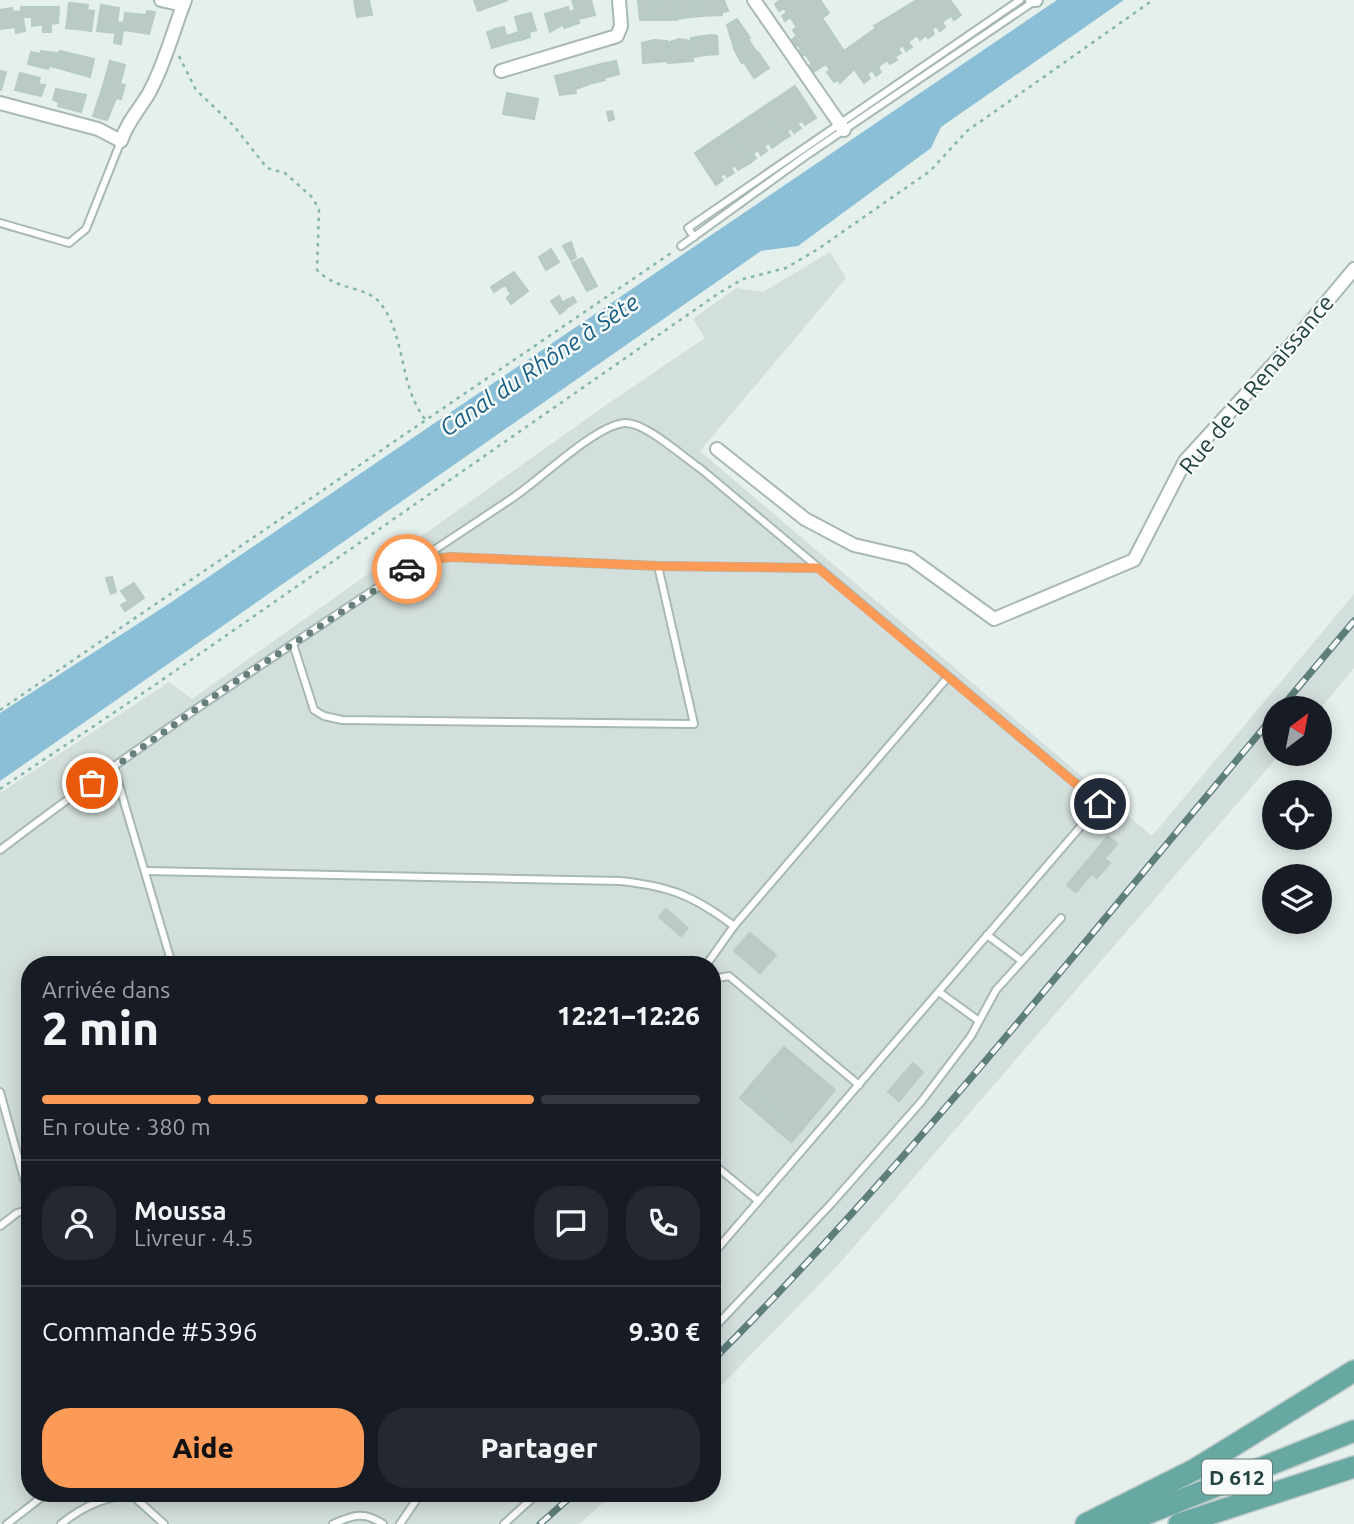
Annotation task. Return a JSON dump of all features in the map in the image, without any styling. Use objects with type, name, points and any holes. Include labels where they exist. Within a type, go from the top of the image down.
[{"type":"main road","points":[[1086,1524],[1194,1470],[1354,1371]]},
{"type":"main road","name":"D 612","points":[[1121,1524],[1354,1432]]},
{"type":"main road","points":[[1179,1524],[1354,1467]]},
{"type":"street","points":[[0,103],[98,129],[121,141],[126,126],[148,94],[184,2],[161,0]]},
{"type":"street","points":[[501,71],[617,36],[621,26],[619,0]]},
{"type":"street","points":[[754,0],[842,126]]},
{"type":"street","name":"Rue de la Renaissance","points":[[717,449],[805,519],[853,545],[910,558],[994,619],[1134,560],[1185,461],[1290,346],[1354,269]]},
{"type":"lane","points":[[842,126],[1020,0]]},
{"type":"lane","points":[[681,246],[694,237],[688,228],[1034,1]]},
{"type":"lane","points":[[0,223],[69,243],[86,229],[121,141]]},
{"type":"lane","points":[[0,850],[293,644],[516,496],[606,427],[627,423],[642,428],[701,469],[1100,804],[721,1244]]},
{"type":"lane","points":[[419,561],[451,557],[658,566],[818,568]]},
{"type":"lane","points":[[293,644],[314,710],[324,716],[342,720],[694,724],[658,566]]},
{"type":"lane","points":[[713,956],[734,926],[948,677]]},
{"type":"lane","points":[[114,768],[170,956]]},
{"type":"lane","points":[[146,871],[620,881],[651,884],[699,900],[734,926]]},
{"type":"lane","points":[[721,1320],[912,1112],[979,1021],[996,990],[1061,918]]},
{"type":"lane","points":[[987,935],[1022,961]]},
{"type":"lane","points":[[721,977],[729,976],[859,1085]]},
{"type":"lane","points":[[939,992],[979,1021]]},
{"type":"lane","points":[[0,1092],[21,1163]]},
{"type":"lane","points":[[721,1170],[757,1200]]},
{"type":"lane","points":[[0,1226],[21,1212]]},
{"type":"lane","points":[[7,1524],[35,1502]]},
{"type":"lane","points":[[61,1524],[99,1502]]},
{"type":"lane","points":[[141,1502],[164,1524]]},
{"type":"lane","points":[[400,1524],[415,1502]]},
{"type":"lane","points":[[504,1524],[528,1502]]},
{"type":"lane","points":[[333,1524],[356,1514],[369,1514],[383,1524]]},
{"type":"path","points":[[0,789],[152,687],[719,293],[743,279],[786,268],[873,212],[930,171],[967,131],[1153,0]]},
{"type":"path","points":[[170,42],[190,73],[196,90],[234,125],[267,168],[285,173],[313,198],[319,210],[317,270],[328,282],[364,291],[379,300],[395,330],[411,393],[425,420]]},
{"type":"path","points":[[0,710],[681,246]]},
{"type":"shaded area","points":[[830,252],[846,278],[700,451],[1152,836],[1262,704],[1262,766],[1270,766],[839,1264],[721,1386],[721,956],[21,956],[21,1502],[605,1502],[579,1524],[0,1524],[0,793],[169,682],[192,699],[705,338],[693,319],[736,288],[763,292]]},
{"type":"shaded area","points":[[1354,594],[1354,668],[1331,696],[1269,696]]},
{"type":"water","name":"Canal du Rhône à Sète","points":[[1057,0],[1124,0],[941,127],[931,148],[798,246],[761,251],[0,781],[0,713],[170,603]]},
{"type":"building","points":[[354,0],[369,0],[372,15],[357,17]]},
{"type":"building","points":[[474,0],[508,0],[478,11]]},
{"type":"building","points":[[572,0],[591,0],[595,15],[578,19],[579,23],[573,25],[569,12],[575,10]]},
{"type":"building","points":[[651,0],[663,0],[665,20],[652,20]]},
{"type":"building","points":[[651,0],[652,20],[640,20],[638,1]]},
{"type":"building","points":[[663,0],[676,0],[677,20],[665,20]]},
{"type":"building","points":[[676,0],[688,0],[690,17],[677,19]]},
{"type":"building","points":[[688,0],[701,0],[702,16],[690,17]]},
{"type":"building","points":[[701,0],[724,0],[728,11],[722,12],[722,15],[702,16]]},
{"type":"building","points":[[780,0],[820,0],[829,13],[822,18],[844,51],[876,28],[874,26],[917,0],[950,0],[961,15],[954,20],[951,16],[942,22],[945,27],[940,31],[936,26],[932,29],[934,34],[928,38],[926,35],[920,40],[917,35],[908,42],[912,47],[906,51],[903,45],[898,49],[901,53],[895,57],[897,60],[890,64],[887,60],[878,67],[881,72],[876,76],[872,70],[867,74],[870,78],[864,83],[854,69],[840,83],[838,80],[834,82],[827,72],[830,70],[826,64],[812,73],[808,67],[812,64],[805,54],[800,58],[796,53],[801,49],[798,45],[794,48],[790,41],[797,36],[793,30],[797,27],[790,17],[785,21],[782,16],[787,12],[784,8],[779,11],[775,4]]},
{"type":"building","points":[[69,3],[88,5],[87,10],[94,11],[91,31],[84,30],[85,24],[67,22]]},
{"type":"building","points":[[101,5],[119,8],[117,22],[124,23],[121,44],[114,43],[116,27],[98,25]]},
{"type":"building","points":[[21,7],[32,7],[32,17],[23,17]]},
{"type":"building","points":[[32,7],[59,7],[58,23],[32,26]]},
{"type":"building","points":[[568,7],[573,25],[564,28],[564,24],[550,32],[545,14]]},
{"type":"building","points":[[12,8],[13,12],[22,11],[25,31],[16,33],[15,27],[0,29],[0,10]]},
{"type":"building","points":[[147,11],[155,12],[149,34],[123,30],[125,13],[146,15]]},
{"type":"building","points":[[531,13],[536,30],[520,35],[521,40],[515,41],[513,34],[519,32],[515,17]]},
{"type":"building","points":[[737,19],[750,38],[734,48],[727,25]]},
{"type":"building","points":[[67,22],[85,24],[84,30],[66,28]]},
{"type":"building","points":[[98,25],[116,27],[115,33],[97,31]]},
{"type":"building","points":[[43,26],[51,26],[51,32],[43,32]]},
{"type":"building","points":[[504,27],[506,36],[513,34],[515,41],[492,48],[489,38],[497,35],[495,29]]},
{"type":"building","points":[[495,29],[497,35],[489,38],[487,32]]},
{"type":"building","points":[[529,32],[530,37],[521,40],[520,35]]},
{"type":"building","points":[[704,36],[717,36],[718,54],[706,55]]},
{"type":"building","points":[[704,36],[706,55],[693,57],[691,38]]},
{"type":"building","points":[[679,39],[681,62],[668,63],[667,43]]},
{"type":"building","points":[[679,39],[692,41],[693,61],[681,62]]},
{"type":"building","points":[[748,39],[757,53],[742,63],[734,49]]},
{"type":"building","points":[[654,40],[656,62],[643,63],[642,43]]},
{"type":"building","points":[[654,40],[667,41],[668,61],[656,62]]},
{"type":"building","points":[[41,51],[59,53],[55,67],[49,66],[48,69],[28,64],[31,52],[40,54]]},
{"type":"building","points":[[60,51],[94,59],[90,77],[55,67]]},
{"type":"building","points":[[758,52],[769,68],[754,78],[744,62]]},
{"type":"building","points":[[110,61],[125,65],[120,84],[125,85],[123,91],[103,86]]},
{"type":"building","points":[[616,61],[619,74],[604,78],[601,64]]},
{"type":"building","points":[[601,64],[605,80],[589,84],[586,68]]},
{"type":"building","points":[[586,68],[589,84],[576,89],[571,72]]},
{"type":"building","points":[[0,71],[6,72],[1,90],[0,90]]},
{"type":"building","points":[[571,72],[576,93],[560,95],[555,76]]},
{"type":"building","points":[[20,73],[40,78],[38,84],[45,85],[41,96],[15,90]]},
{"type":"building","points":[[103,86],[123,91],[121,99],[116,98],[107,120],[93,116]]},
{"type":"building","points":[[795,86],[816,118],[805,125],[802,121],[797,124],[801,128],[794,133],[791,128],[787,131],[790,136],[783,140],[762,108]]},
{"type":"building","points":[[56,89],[86,95],[81,112],[58,106],[59,102],[53,100]]},
{"type":"building","points":[[507,93],[538,99],[534,119],[503,114]]},
{"type":"building","points":[[762,108],[783,140],[772,148],[769,143],[764,146],[767,151],[761,155],[758,150],[753,154],[756,158],[750,163],[728,131]]},
{"type":"building","points":[[612,111],[614,119],[609,121],[607,112]]},
{"type":"building","points":[[728,131],[750,163],[738,170],[735,165],[731,168],[734,173],[727,177],[724,173],[720,176],[723,180],[716,185],[695,153]]},
{"type":"building","points":[[571,242],[576,257],[571,260],[563,246]]},
{"type":"building","points":[[551,249],[559,262],[546,270],[539,257]]},
{"type":"building","points":[[582,258],[597,286],[587,291],[572,263]]},
{"type":"building","points":[[514,272],[528,291],[511,304],[507,298],[511,294],[505,285],[494,292],[491,287]]},
{"type":"building","points":[[559,296],[566,309],[560,314],[551,301]]},
{"type":"building","points":[[573,297],[576,302],[566,308],[563,302]]},
{"type":"building","points":[[112,577],[116,592],[111,594],[106,578]]},
{"type":"building","points":[[134,583],[144,598],[125,611],[121,605],[128,601],[121,591]]},
{"type":"building","points":[[1108,836],[1117,844],[1104,859],[1110,863],[1097,878],[1092,873],[1076,892],[1067,885]]},
{"type":"building","points":[[666,909],[688,928],[681,936],[659,917]]},
{"type":"building","points":[[750,933],[776,955],[760,973],[734,951]]},
{"type":"building","points":[[784,1047],[835,1090],[801,1131],[749,1087]]},
{"type":"building","points":[[913,1063],[923,1072],[899,1101],[888,1092]]},
{"type":"building","points":[[749,1087],[801,1131],[791,1142],[740,1098]]},
{"type":"railway","points":[[1291,696],[1354,621]]},
{"type":"railway","points":[[721,1352],[859,1206],[930,1125],[1262,730]]},
{"type":"railway","points":[[540,1524],[565,1502]]},
{"type":"way so far","points":[[92,783],[223,690],[407,569]]},
{"type":"route","points":[[407,569],[419,561],[451,557],[658,566],[818,568],[1100,804]]}]
